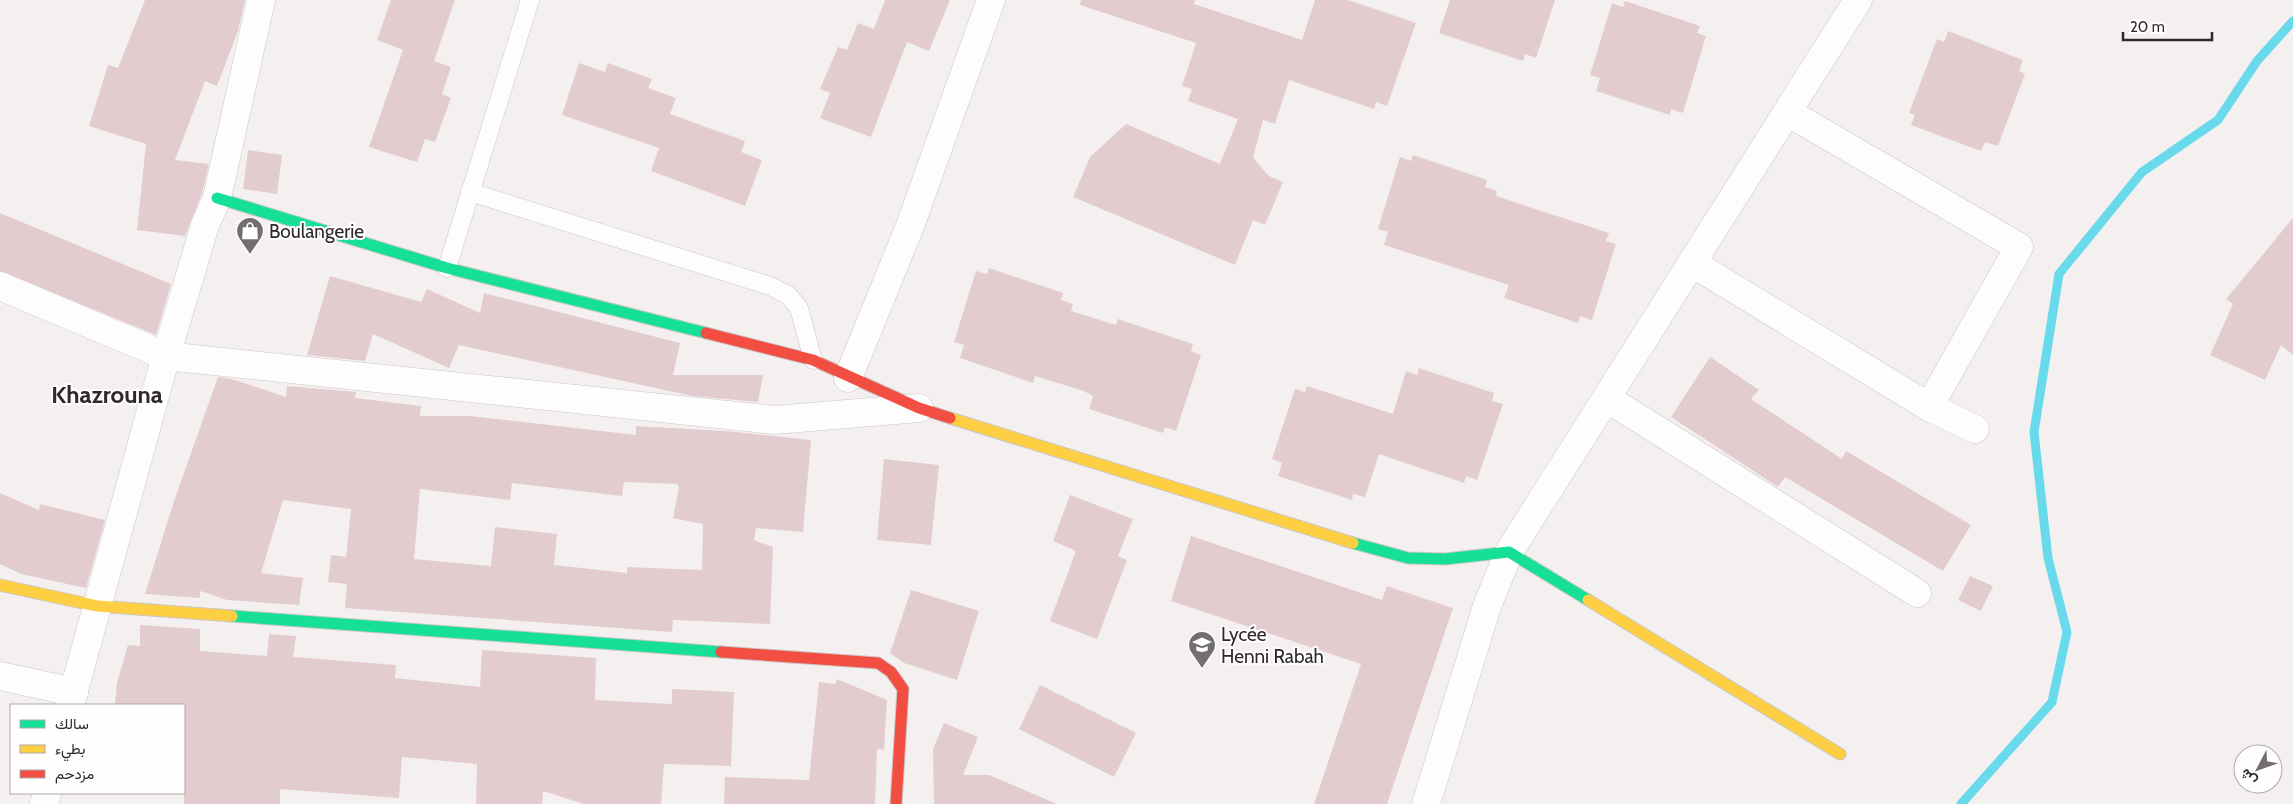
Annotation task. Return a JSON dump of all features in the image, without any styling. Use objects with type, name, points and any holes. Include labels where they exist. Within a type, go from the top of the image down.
[{"type":"street","points":[[0,676],[72,698],[166,356],[205,225],[217,198],[261,0]]},
{"type":"street","points":[[848,378],[910,226],[991,0]]},
{"type":"street","points":[[1426,804],[1487,606],[1510,552],[1858,0]]},
{"type":"street","points":[[1789,112],[2019,247],[1928,407]]},
{"type":"street","points":[[217,198],[447,268],[813,360],[848,378],[920,408],[1385,553],[1408,558],[1445,559],[1510,552],[1840,754]]},
{"type":"street","points":[[1692,263],[1928,407],[1975,429]]},
{"type":"street","points":[[0,286],[166,356],[775,420],[920,408]]},
{"type":"street","points":[[1608,399],[1917,594]]},
{"type":"street","points":[[0,584],[97,606],[878,663],[891,672],[903,689],[896,804]]},
{"type":"lane","points":[[447,268],[530,0]]},
{"type":"lane","points":[[470,192],[770,286],[788,295],[799,308],[813,360]]},
{"type":"building","points":[[145,0],[245,0],[238,31],[217,86],[205,81],[175,160],[209,164],[202,193],[185,236],[137,230],[146,144],[89,126],[108,65],[118,68]]},
{"type":"building","points":[[391,0],[455,0],[434,61],[451,67],[442,94],[451,98],[435,142],[425,139],[417,162],[369,147],[403,50],[377,40]]},
{"type":"building","points":[[885,0],[950,0],[929,51],[907,42],[871,137],[820,118],[830,93],[820,89],[838,47],[847,50],[858,23],[874,29]]},
{"type":"building","points":[[1081,0],[1195,0],[1194,4],[1302,40],[1315,0],[1348,0],[1416,23],[1387,106],[1376,102],[1374,109],[1289,80],[1275,124],[1263,120],[1253,158],[1269,176],[1283,182],[1265,225],[1253,220],[1235,265],[1073,197],[1090,157],[1126,124],[1220,164],[1238,119],[1188,101],[1192,89],[1182,86],[1196,43],[1080,5]]},
{"type":"building","points":[[1450,0],[1555,0],[1536,58],[1525,54],[1523,61],[1439,33]]},
{"type":"building","points":[[1625,1],[1700,26],[1697,33],[1706,36],[1683,113],[1671,109],[1670,115],[1596,91],[1600,78],[1590,75],[1612,3],[1623,7]]},
{"type":"building","points":[[1948,31],[2023,60],[2019,71],[2025,74],[1998,146],[1985,142],[1981,151],[1911,125],[1915,115],[1909,113],[1937,39],[1944,42]]},
{"type":"building","points":[[579,63],[605,72],[608,63],[652,79],[648,88],[676,98],[670,114],[745,141],[741,152],[762,160],[745,206],[651,171],[659,148],[562,115]]},
{"type":"building","points":[[248,150],[282,155],[277,194],[243,189]]},
{"type":"building","points":[[1413,155],[1487,180],[1485,187],[1497,191],[1496,196],[1609,233],[1606,241],[1616,244],[1592,320],[1580,316],[1578,323],[1504,298],[1509,285],[1384,245],[1388,232],[1378,229],[1400,157],[1411,161]]},
{"type":"building","points":[[0,213],[171,284],[156,335],[0,271]]},
{"type":"building","points":[[2293,218],[2293,355],[2281,345],[2265,380],[2210,355],[2233,304],[2226,299]]},
{"type":"building","points":[[989,268],[1063,293],[1061,300],[1073,304],[1071,311],[1116,325],[1118,319],[1193,344],[1191,351],[1201,355],[1176,431],[1165,427],[1163,433],[1089,409],[1093,396],[1084,391],[1035,376],[1033,383],[960,358],[964,345],[954,342],[976,271],[987,274]]},
{"type":"building","points":[[330,276],[421,302],[427,289],[480,313],[484,293],[680,343],[673,375],[763,375],[758,402],[692,396],[459,345],[449,368],[373,334],[365,361],[307,355]]},
{"type":"building","points":[[1710,357],[1759,390],[1751,399],[1842,459],[1846,451],[1971,525],[1943,571],[1785,477],[1778,487],[1671,417]]},
{"type":"building","points":[[1419,368],[1494,393],[1492,401],[1503,404],[1477,480],[1466,476],[1464,483],[1379,454],[1365,497],[1353,494],[1352,500],[1278,476],[1282,463],[1272,459],[1295,389],[1305,392],[1307,386],[1393,414],[1406,371],[1417,375]]},
{"type":"building","points":[[218,377],[232,379],[286,397],[287,386],[356,392],[355,398],[421,406],[420,416],[470,416],[636,435],[636,426],[726,431],[811,440],[803,532],[756,528],[754,540],[773,547],[770,624],[673,620],[672,632],[345,608],[347,584],[328,582],[331,555],[346,557],[351,509],[283,500],[261,573],[303,578],[299,605],[227,600],[200,591],[200,598],[145,594],[174,501]],"holes":[[[624,482],[677,484],[679,487],[673,518],[703,524],[702,570],[627,567],[627,573],[554,565],[557,534],[495,527],[491,566],[414,559],[420,489],[510,500],[512,483],[622,496]]]},
{"type":"building","points":[[884,459],[939,465],[931,545],[877,540]]},
{"type":"building","points":[[0,493],[39,510],[40,504],[105,520],[86,588],[21,574],[0,564]]},
{"type":"building","points":[[1070,495],[1133,519],[1118,556],[1127,560],[1097,639],[1050,621],[1076,551],[1053,541]]},
{"type":"building","points":[[1191,536],[1382,600],[1387,586],[1453,608],[1387,804],[1314,804],[1361,664],[1171,601]]},
{"type":"building","points":[[1970,576],[1993,586],[1981,611],[1958,600]]},
{"type":"building","points":[[911,590],[979,611],[957,680],[904,663],[890,653]]},
{"type":"building","points":[[140,625],[200,629],[200,651],[267,656],[269,634],[296,636],[293,657],[396,665],[395,678],[480,687],[482,650],[596,658],[595,700],[672,704],[672,689],[734,692],[731,766],[664,764],[661,804],[584,804],[543,791],[542,804],[476,804],[477,764],[402,757],[399,798],[280,789],[280,804],[184,804],[185,704],[115,704],[117,683],[128,645],[140,646]]},
{"type":"building","points":[[837,679],[887,700],[884,750],[877,749],[875,804],[724,804],[725,777],[809,780],[819,682],[835,684]]},
{"type":"building","points":[[1040,685],[1136,733],[1114,777],[1019,729]]},
{"type":"building","points":[[944,723],[978,737],[963,775],[989,775],[1057,804],[934,804],[933,749]]},
{"type":"waterway","points":[[1961,804],[2052,702],[2067,632],[2048,558],[2034,432],[2059,274],[2142,172],[2218,120],[2257,61],[2293,21]]},
{"type":"traffic: fast","points":[[217,198],[447,268],[706,333]]},
{"type":"traffic: fast","points":[[1353,543],[1408,558],[1445,559],[1509,552],[1588,600]]},
{"type":"traffic: fast","points":[[232,616],[721,652]]},
{"type":"traffic: slow","points":[[950,418],[1353,543]]},
{"type":"traffic: slow","points":[[0,585],[97,606],[232,616]]},
{"type":"traffic: slow","points":[[1588,600],[1840,754]]},
{"type":"traffic: jam","points":[[706,333],[813,360],[919,408],[950,418]]},
{"type":"traffic: jam","points":[[721,652],[878,663],[891,672],[903,689],[896,804]]},
{"type":"place","name":"Boulangerie","points":[[250,255]]},
{"type":"place","name":"Lycée Henni Rabah","points":[[1202,669]]},
{"type":"district","name":"Khazrouna","points":[[107,394]]}]
